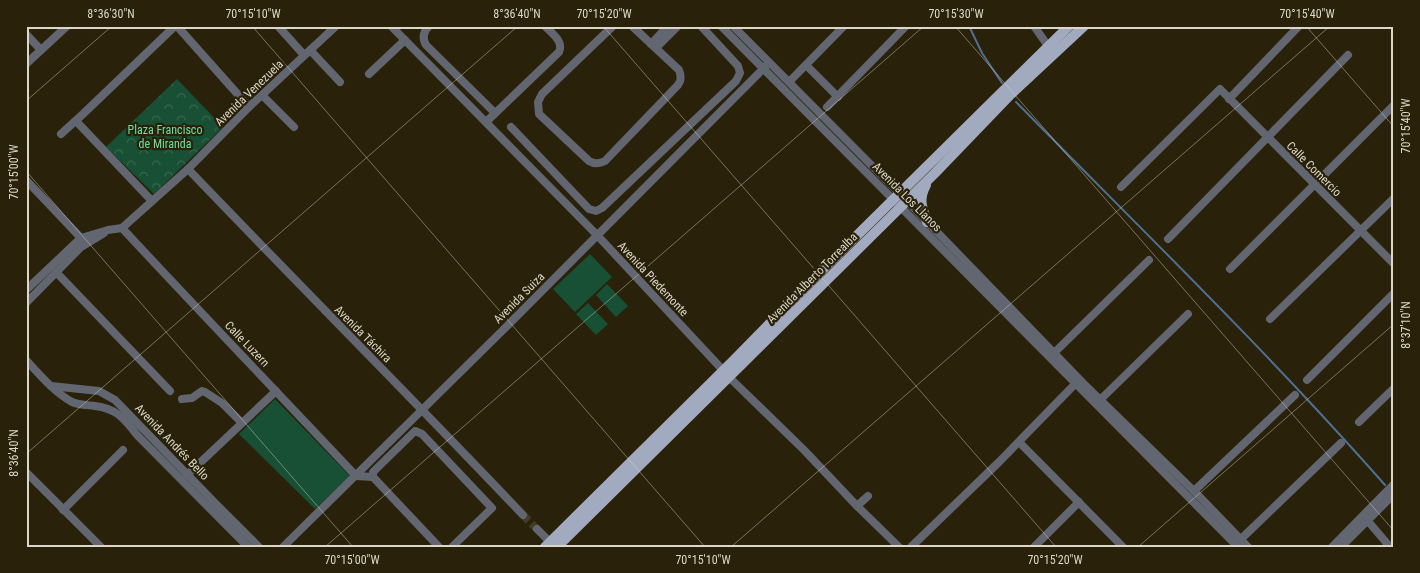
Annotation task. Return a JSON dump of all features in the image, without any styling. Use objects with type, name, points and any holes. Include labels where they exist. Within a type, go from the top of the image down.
[{"type":"main road","name":"Avenida Alberto Torrealba","points":[[551,545],[726,373],[822,270],[900,200],[1068,26]]},
{"type":"main road","name":"Avenida Alberto Torrealba","points":[[900,200],[928,179],[1010,95],[1084,26]]},
{"type":"main road","points":[[927,222],[921,198],[928,179]]},
{"type":"street","points":[[26,64],[66,26]]},
{"type":"street","points":[[61,134],[176,26],[250,107]]},
{"type":"street","points":[[278,26],[340,82]]},
{"type":"street","name":"Avenida Venezuela","points":[[122,228],[188,169],[250,107],[336,26]]},
{"type":"street","name":"Avenida Piedemonte","points":[[391,26],[597,235],[726,373],[898,547]]},
{"type":"street","points":[[429,26],[424,36],[426,45],[495,113]]},
{"type":"street","points":[[486,122],[559,52],[561,48],[560,43],[545,26]]},
{"type":"street","points":[[613,26],[542,94],[538,102],[539,114],[588,161],[597,163],[605,161],[679,84],[681,76],[679,70],[632,26]]},
{"type":"street","points":[[653,46],[668,26]]},
{"type":"street","points":[[653,46],[678,26]]},
{"type":"street","points":[[511,127],[589,209],[596,211],[602,208],[736,81],[740,73],[738,66],[701,26]]},
{"type":"street","name":"Avenida Los Llanos","points":[[721,26],[767,66],[900,200],[1231,540],[1248,547]]},
{"type":"street","name":"Avenida Los Llanos","points":[[733,26],[767,66],[789,82],[900,200],[927,222],[1054,353],[1079,383],[1100,400],[1194,491],[1239,543]]},
{"type":"street","points":[[789,82],[844,26]]},
{"type":"street","points":[[827,107],[906,26]]},
{"type":"street","points":[[1034,26],[1048,46]]},
{"type":"street","points":[[1228,99],[1299,26]]},
{"type":"street","points":[[26,34],[41,50]]},
{"type":"street","points":[[368,74],[405,40]]},
{"type":"street","points":[[1168,239],[1348,55]]},
{"type":"street","points":[[806,65],[838,97]]},
{"type":"street","name":"Avenida Suiza","points":[[283,547],[767,66]]},
{"type":"street","name":"Calle Comercio","points":[[1120,187],[1220,89],[1394,264]]},
{"type":"street","points":[[262,96],[294,127]]},
{"type":"street","points":[[1230,268],[1394,105]]},
{"type":"street","points":[[76,120],[152,201]]},
{"type":"street","points":[[687,127],[696,136]]},
{"type":"street","name":"Avenida Táchira","points":[[188,169],[523,514]]},
{"type":"street","points":[[26,180],[81,238]]},
{"type":"street","points":[[1270,319],[1394,198]]},
{"type":"street","points":[[27,296],[81,238],[122,228]]},
{"type":"street","name":"Calle Luzern","points":[[122,228],[356,476]]},
{"type":"street","points":[[27,296],[81,248],[108,230]]},
{"type":"street","points":[[1054,353],[1149,260]]},
{"type":"street","points":[[56,272],[170,391]]},
{"type":"street","points":[[1307,380],[1394,293]]},
{"type":"street","points":[[1100,400],[1188,314]]},
{"type":"street","name":"Avenida Andrés Bello","points":[[26,360],[61,395],[77,404],[107,408],[120,415],[138,436],[253,545]]},
{"type":"street","points":[[917,547],[1079,383]]},
{"type":"street","name":"Avenida Andrés Bello","points":[[52,386],[99,391],[115,400],[253,545]]},
{"type":"street","points":[[1359,422],[1394,388]]},
{"type":"street","points":[[68,399],[69,394],[77,390],[84,394],[82,401],[77,404]]},
{"type":"street","points":[[182,399],[192,398],[202,391],[205,392],[222,403],[242,423]]},
{"type":"street","points":[[187,475],[276,391]]},
{"type":"street","points":[[1194,491],[1295,395]]},
{"type":"street","points":[[373,477],[373,472],[415,431],[422,434],[492,508],[452,547]]},
{"type":"street","points":[[1239,543],[1341,443]]},
{"type":"street","points":[[1020,444],[1123,547]]},
{"type":"street","points":[[911,547],[1020,444]]},
{"type":"street","points":[[63,510],[123,450]]},
{"type":"street","points":[[26,472],[101,547]]},
{"type":"street","points":[[356,476],[373,477],[439,547]]},
{"type":"street","points":[[1332,547],[1394,484]]},
{"type":"street","points":[[1341,547],[1369,523],[1394,494]]},
{"type":"street","points":[[857,506],[868,496]]},
{"type":"street","points":[[1034,547],[1079,502]]},
{"type":"street","points":[[1369,523],[1390,547]]},
{"type":"street","points":[[537,529],[551,545]]},
{"type":"street","points":[[1225,547],[1231,540]]},
{"type":"green space","name":"Plaza Francisco de Miranda","points":[[177,79],[223,127],[154,194],[106,147]]},
{"type":"green space","points":[[590,254],[612,277],[575,312],[553,289]]},
{"type":"green space","points":[[607,284],[628,306],[616,317],[596,295]]},
{"type":"green space","points":[[588,303],[608,324],[596,335],[576,314]]},
{"type":"green space","points":[[275,399],[350,476],[315,509],[239,434]]},
{"type":"waterway","points":[[969,26],[982,53],[1002,83]]},
{"type":"waterway","points":[[1016,102],[1250,339],[1385,485]]},
{"type":"tunnel","points":[[523,515],[537,529]]}]
